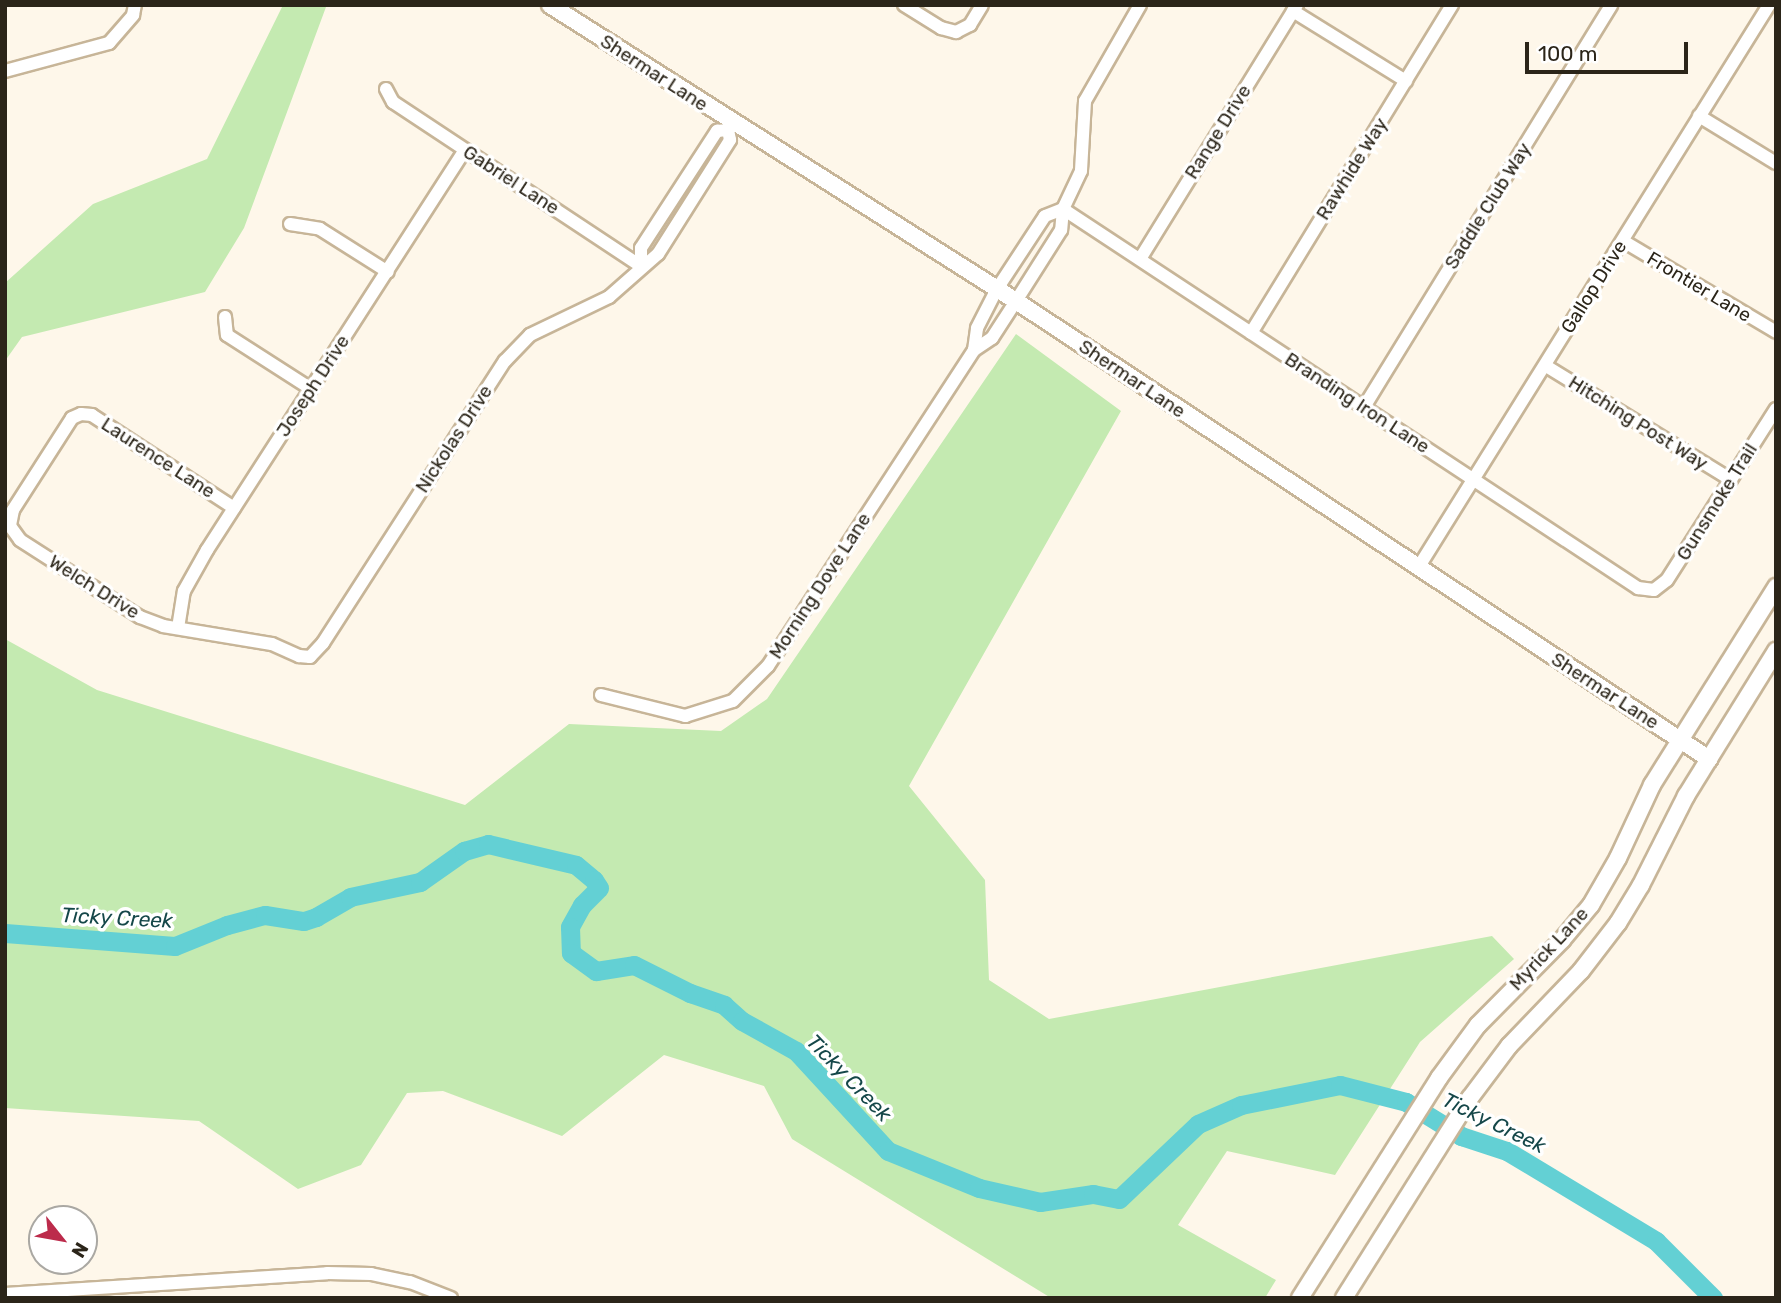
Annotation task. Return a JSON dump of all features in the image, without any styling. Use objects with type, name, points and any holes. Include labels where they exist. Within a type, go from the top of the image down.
[{"type":"street","points":[[5,71],[108,43],[133,15],[135,5]]},
{"type":"street","name":"Shermar Lane","points":[[550,5],[730,127],[997,289],[1709,760]]},
{"type":"street","points":[[904,5],[941,28],[956,32],[970,25],[982,5]]},
{"type":"street","name":"Morning Dove Lane","points":[[974,349],[992,338],[1061,230],[1063,209],[1081,171],[1085,101],[1140,5]]},
{"type":"street","name":"Rawhide Way","points":[[1251,333],[1452,5]]},
{"type":"street","name":"Saddle Club Way","points":[[1364,407],[1611,5]]},
{"type":"street","name":"Gallop Drive","points":[[1418,568],[1769,5]]},
{"type":"street","points":[[1295,8],[1406,81]]},
{"type":"street","name":"Range Drive","points":[[1140,259],[1295,8]]},
{"type":"street","name":"Gabriel Lane","points":[[386,89],[393,102],[641,266]]},
{"type":"street","points":[[1699,116],[1776,163]]},
{"type":"street","name":"Nickolas Drive","points":[[310,657],[323,643],[505,361],[530,335],[609,297],[641,266],[641,248],[718,131],[730,127]]},
{"type":"street","name":"Joseph Drive","points":[[178,628],[184,591],[234,508],[465,150]]},
{"type":"street","name":"Morning Dove Lane","points":[[601,695],[685,716],[733,701],[768,666],[974,349],[977,328],[997,289],[1045,216],[1063,209]]},
{"type":"street","name":"Branding Iron Lane","points":[[1063,209],[1639,588],[1654,590]]},
{"type":"street","points":[[290,224],[320,229],[388,272]]},
{"type":"street","name":"Frontier Lane","points":[[1623,241],[1776,332]]},
{"type":"street","points":[[225,317],[227,335],[311,389]]},
{"type":"street","name":"Hitching Post Way","points":[[1546,366],[1731,480]]},
{"type":"street","name":"Gunsmoke Trail","points":[[1654,590],[1667,580],[1776,409]]},
{"type":"street","name":"Laurence Lane","points":[[10,526],[13,510],[72,418],[80,414],[92,415],[234,508]]},
{"type":"street","name":"Welch Drive","points":[[10,526],[20,540],[126,610],[152,622],[272,644],[299,656],[310,657]]},
{"type":"street","name":"Myrick Lane","points":[[1300,1298],[1439,1078],[1478,1025],[1562,940],[1591,905],[1618,858],[1652,785],[1776,587]]},
{"type":"street","name":"Myrick Lane","points":[[1344,1298],[1470,1098],[1509,1046],[1581,971],[1618,923],[1709,760],[1776,651]]},
{"type":"street","points":[[5,1294],[327,1273],[371,1274],[397,1279],[451,1298]]},
{"type":"green space","points":[[283,5],[326,7],[244,228],[205,292],[22,337],[5,361],[5,283],[93,204],[207,159]]},
{"type":"green space","points":[[1016,334],[1121,411],[909,786],[985,880],[989,980],[1049,1019],[1492,936],[1514,959],[1420,1042],[1335,1175],[1227,1151],[1178,1225],[1276,1280],[1265,1298],[1051,1298],[792,1139],[764,1086],[664,1055],[562,1136],[443,1091],[407,1093],[361,1165],[298,1189],[199,1121],[5,1108],[5,639],[97,690],[465,805],[569,724],[721,731],[767,699]]},
{"type":"waterway","name":"Ticky Creek","points":[[5,933],[175,946],[227,925],[265,915],[304,921],[350,897],[420,882],[464,851],[488,844],[576,865],[594,880],[599,888],[582,905],[570,927],[571,953],[596,971],[634,965],[690,993],[724,1005],[742,1021],[796,1051],[888,1151],[979,1188],[1040,1202],[1093,1194],[1119,1199],[1198,1124],[1241,1105],[1340,1085],[1406,1102],[1461,1136],[1507,1151],[1656,1241],[1713,1298]]}]
